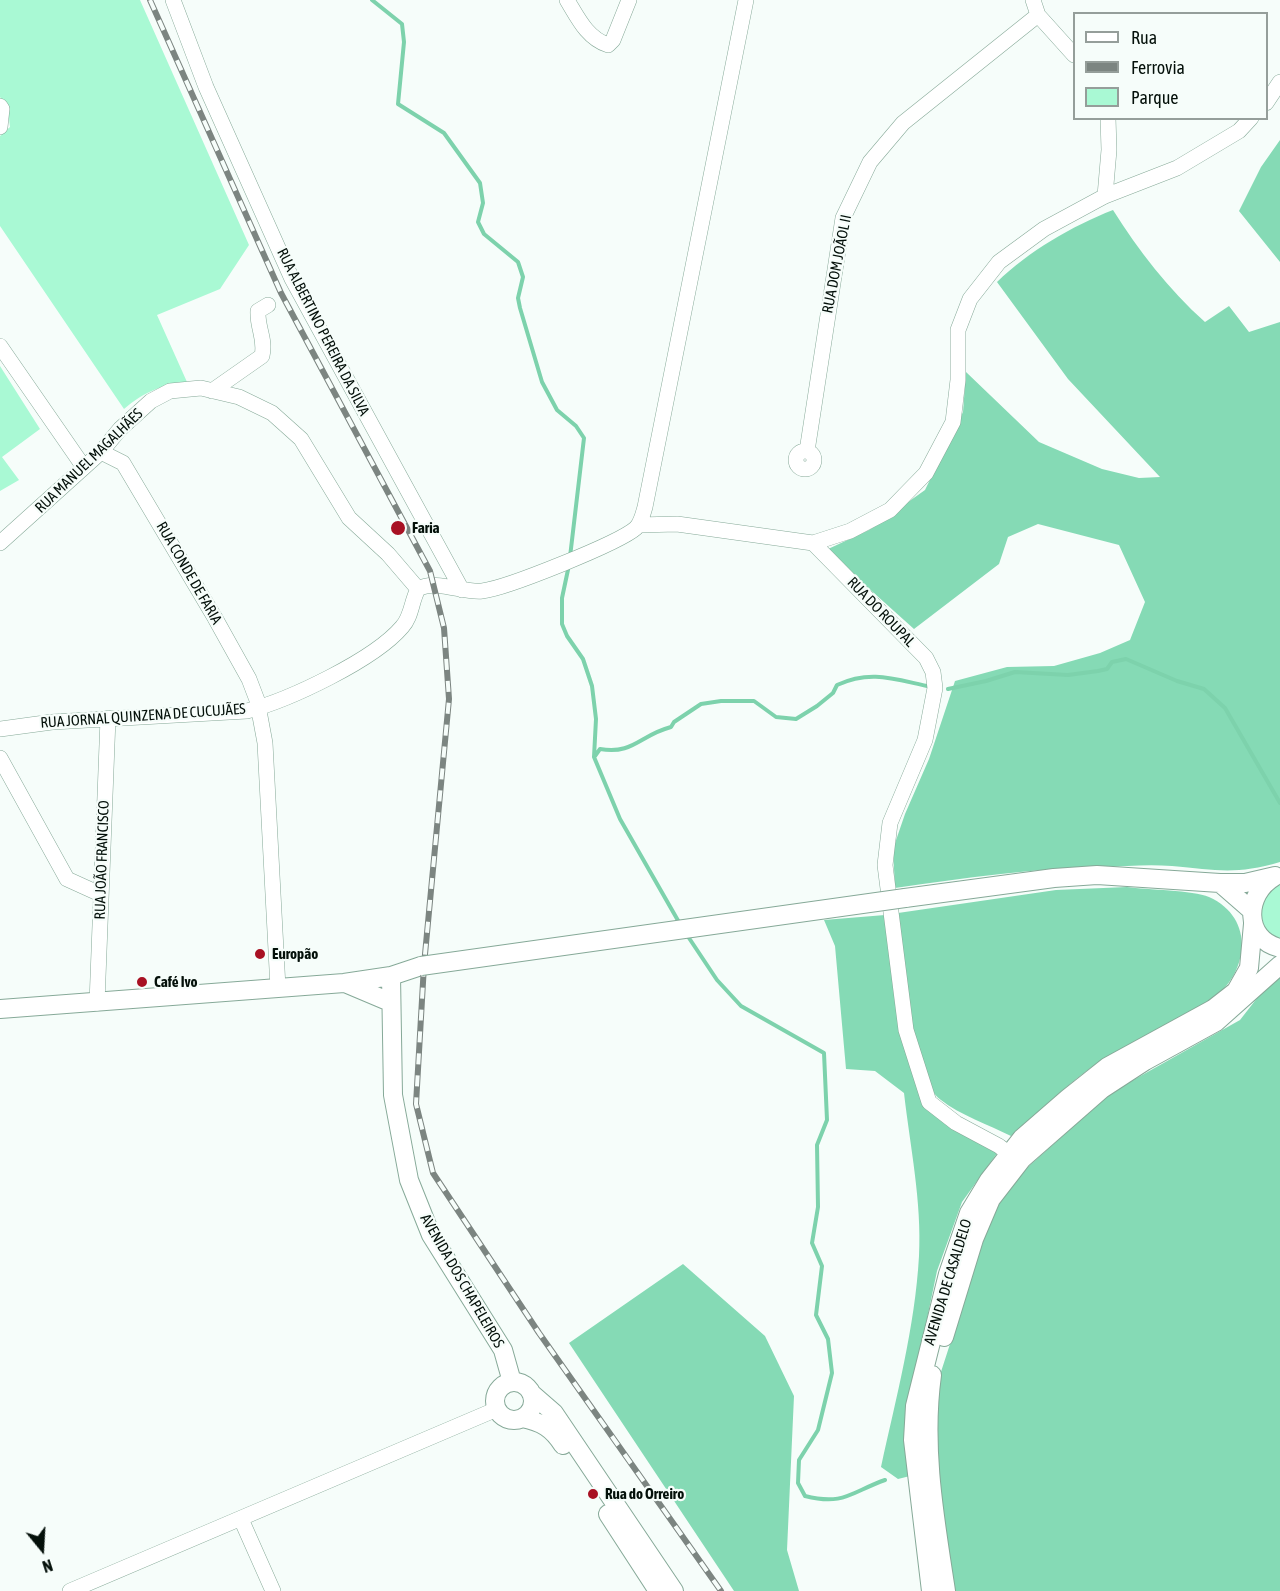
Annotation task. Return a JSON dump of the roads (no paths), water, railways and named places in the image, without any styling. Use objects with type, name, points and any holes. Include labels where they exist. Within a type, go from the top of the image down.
[{"type":"street","name":"RUA ALBERTINO PEREIRA DA SILVA","points":[[173,0],[206,87],[292,279],[462,590]]},
{"type":"street","points":[[567,0],[584,27],[597,41],[608,45],[613,40],[629,0]]},
{"type":"street","points":[[418,590],[434,586],[462,590],[494,588],[591,550],[630,532],[639,525],[645,507],[746,0]]},
{"type":"street","points":[[1036,7],[1073,54]]},
{"type":"street","name":"RUA DOM JOÃOL II","points":[[807,451],[843,219],[870,162],[903,123],[1036,7]]},
{"type":"street","points":[[1268,100],[1280,82]]},
{"type":"street","points":[[0,106],[2,109],[0,127]]},
{"type":"street","points":[[1105,195],[1109,150],[1108,120]]},
{"type":"street","points":[[639,525],[677,524],[813,543],[850,531],[890,510],[926,473],[953,422],[958,380],[958,330],[970,299],[999,262],[1044,229],[1105,195],[1177,168],[1239,131],[1249,120]]},
{"type":"street","points":[[212,391],[262,356],[265,343],[257,325],[258,311],[268,305]]},
{"type":"street","points":[[0,346],[82,466]]},
{"type":"street","name":"RUA MANUEL MAGALHÃES","points":[[0,543],[36,514],[82,466],[101,452],[120,429],[152,401],[170,391],[201,388],[239,397],[272,413],[302,439],[349,518],[388,554],[418,590]]},
{"type":"street","name":"RUA CONDE DE FARIA","points":[[101,452],[123,463],[249,679],[259,708],[265,743],[278,988]]},
{"type":"street","name":"RUA DO ROUPAL","points":[[813,543],[926,658],[933,672],[935,688],[926,740],[890,823],[885,865],[906,1030],[929,1102],[956,1123],[1009,1154]]},
{"type":"street","name":"RUA JORNAL QUINZENA DE CUCUJÃES","points":[[0,729],[28,724],[232,712],[259,708],[332,675],[377,649],[409,618],[418,590]]},
{"type":"street","name":"RUA JOÃO FRANCISCO","points":[[97,1003],[108,718]]},
{"type":"street","points":[[0,758],[67,879],[100,894]]},
{"type":"street","points":[[0,1009],[344,983],[391,976],[422,966],[1054,878],[1097,875],[1245,883],[1277,875]]},
{"type":"street","points":[[1252,917],[1258,890],[1277,875]]},
{"type":"street","points":[[1220,883],[1252,917],[1266,942],[1280,948]]},
{"type":"street","name":"AVENIDA DE CASALDELO","points":[[931,1591],[913,1440],[915,1406],[948,1274],[969,1213],[1022,1138],[1107,1067],[1213,1009],[1236,991],[1249,968],[1252,917]]},
{"type":"street","name":"AVENIDA DE CASALDELO","points":[[946,1591],[932,1496],[927,1425],[932,1376],[974,1239],[991,1199],[1022,1159],[1102,1089],[1145,1061],[1216,1022],[1280,965]]},
{"type":"street","name":"AVENIDA DOS CHAPELEIROS","points":[[391,976],[393,1095],[409,1180],[431,1235],[503,1350],[512,1382]]},
{"type":"street","points":[[344,983],[390,1002]]},
{"type":"street","points":[[497,1409],[498,1392],[512,1382],[523,1384],[554,1413],[674,1591]]},
{"type":"street","points":[[522,1418],[533,1404],[531,1393]]},
{"type":"street","points":[[497,1409],[511,1419],[540,1421],[554,1431],[658,1591]]},
{"type":"street","points":[[70,1591],[497,1409]]},
{"type":"street","points":[[241,1519],[273,1591]]},
{"type":"waterway","points":[[372,0],[402,24],[404,42],[398,104],[444,133],[480,183],[483,203],[478,222],[484,234],[518,262],[523,277],[518,298],[542,382],[557,410],[576,426],[584,438],[570,557]]},
{"type":"waterway","points":[[569,565],[562,598],[562,624],[567,636],[583,659],[592,686],[596,719],[594,757],[620,819],[680,924]]},
{"type":"waterway","points":[[948,689],[1015,672],[1068,675],[1098,671],[1107,669],[1112,662],[1126,659],[1177,681],[1204,689],[1225,708],[1280,803]]},
{"type":"waterway","points":[[595,756],[600,749],[629,747],[660,730],[671,727],[674,722],[701,704],[721,701],[754,701],[776,717],[796,719],[833,693],[837,685],[850,680],[884,677],[932,687]]},
{"type":"waterway","points":[[687,935],[717,980],[741,1006],[824,1053],[827,1120],[817,1145],[818,1207],[812,1243],[822,1266],[816,1315],[828,1339],[832,1373],[818,1430],[799,1460],[798,1483],[805,1496],[829,1499],[847,1496],[885,1480]]},
{"type":"railway","points":[[150,0],[281,293],[430,571],[444,628],[449,699],[424,965],[416,1104],[433,1173],[539,1333],[721,1591]]},
{"type":"place","name":"Faria","points":[[398,528]]},
{"type":"place","name":"Europão","points":[[260,954]]},
{"type":"place","name":"Café Ivo","points":[[142,982]]},
{"type":"place","name":"Rua do Orreiro","points":[[593,1494]]}]
